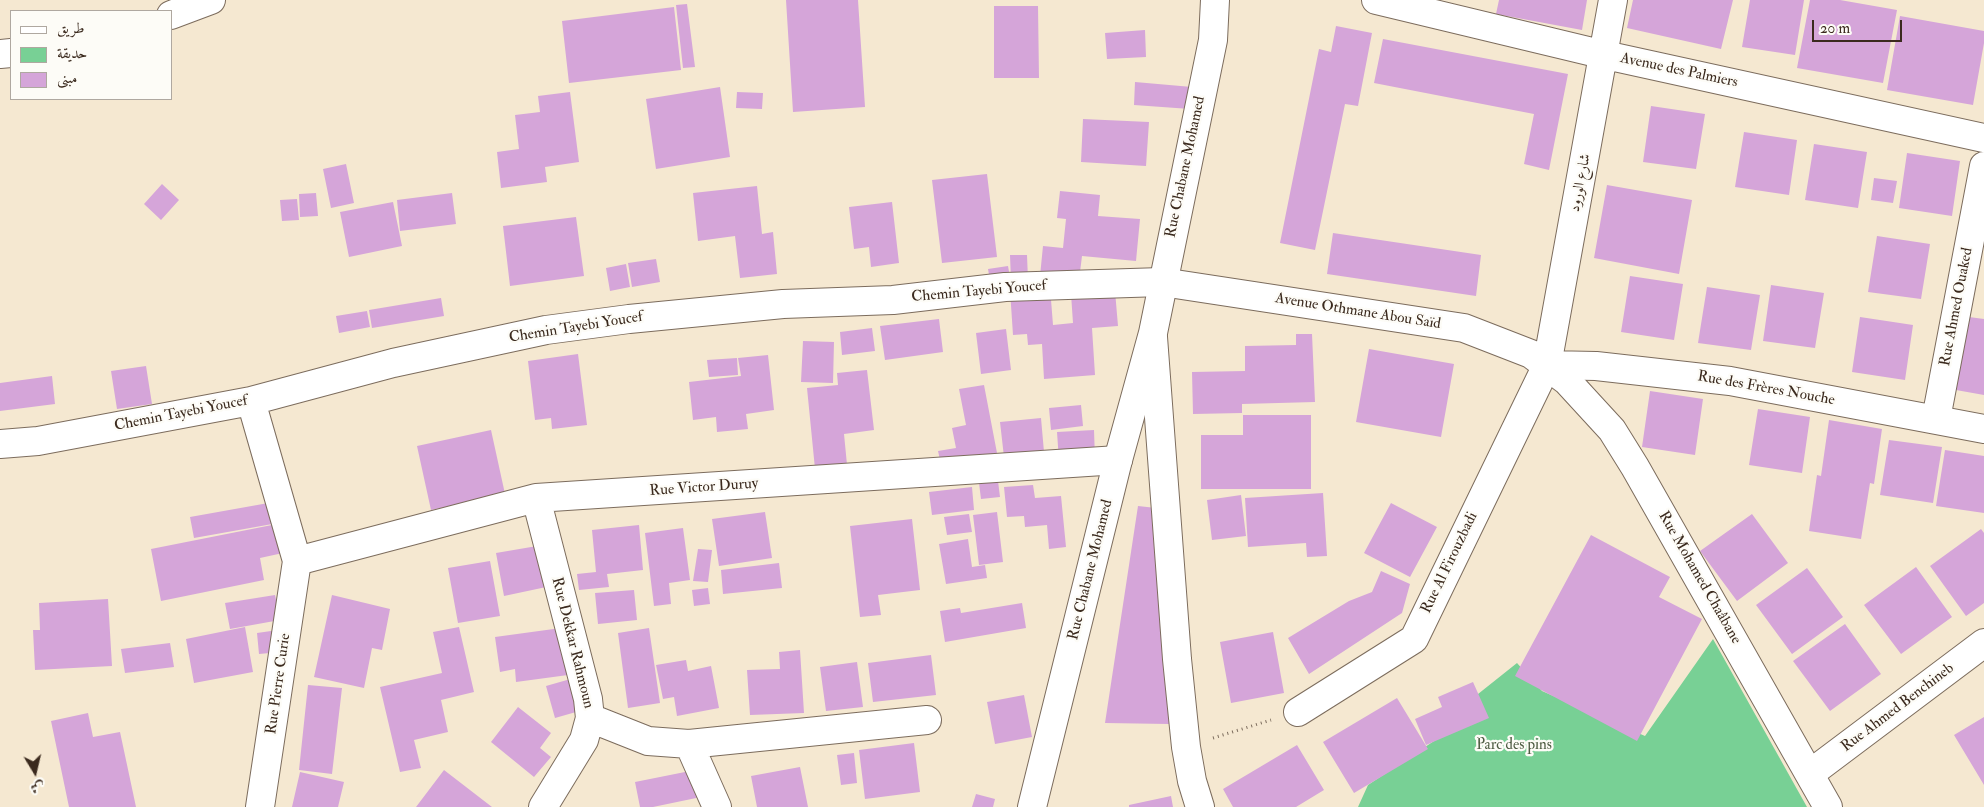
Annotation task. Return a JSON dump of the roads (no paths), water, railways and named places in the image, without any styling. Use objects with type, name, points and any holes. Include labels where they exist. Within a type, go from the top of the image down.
[{"type":"street","points":[[172,15],[211,0]]},
{"type":"street","name":"Rue Chabane Mohamed","points":[[1032,807],[1118,460],[1153,333],[1213,40],[1215,0]]},
{"type":"street","name":"Avenue des Palmiers","points":[[1376,0],[1605,55],[1984,138]]},
{"type":"street","name":"شارع الورود","points":[[1547,365],[1605,55],[1613,0]]},
{"type":"street","name":"Rue Ahmed Ouaked","points":[[1936,419],[1984,166]]},
{"type":"street","name":"Avenue Othmane Abou Saïd","points":[[1162,282],[1464,328],[1514,346],[1547,365]]},
{"type":"street","name":"Chemin Tayebi Youcef","points":[[0,444],[38,441],[251,401],[393,363],[546,330],[629,319],[783,304],[892,300],[1005,286],[1162,282]]},
{"type":"street","name":"Rue Chabane Mohamed","points":[[1153,333],[1177,659],[1186,747],[1192,781],[1200,807]]},
{"type":"street","name":"Rue des Frères Nouche","points":[[1547,365],[1596,366],[1730,380],[1984,429]]},
{"type":"street","name":"Rue Al Firouzbadi","points":[[1298,712],[1414,639],[1547,365]]},
{"type":"street","name":"Rue Mohamed Chaâbane","points":[[1547,365],[1567,381],[1612,430],[1811,774],[1828,807]]},
{"type":"street","points":[[251,401],[297,561]]},
{"type":"street","name":"Rue Victor Duruy","points":[[297,561],[536,498],[1118,460]]},
{"type":"street","name":"Rue Dekkar Rahmoun","points":[[536,498],[588,699],[590,718],[584,740],[543,807]]},
{"type":"street","name":"Rue Pierre Curie","points":[[260,807],[297,561]]},
{"type":"street","name":"Rue Ahmed Benchineb","points":[[1811,774],[1984,643]]},
{"type":"street","points":[[590,718],[648,741],[689,744],[927,720]]},
{"type":"street","points":[[689,744],[717,807]]},
{"type":"park label","name":"Parc des pins","points":[[1514,746]]}]
